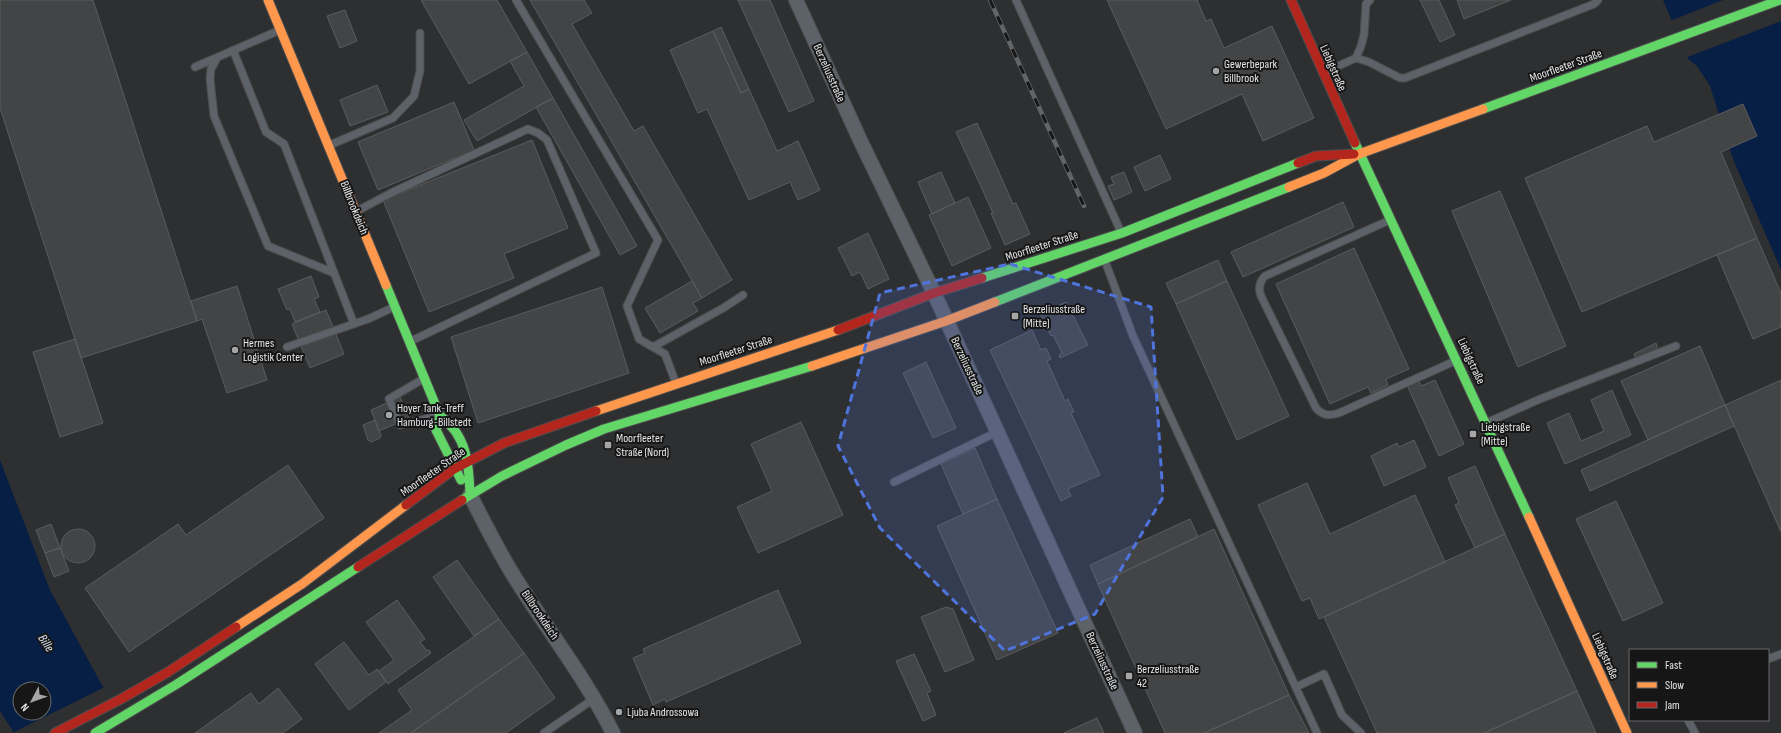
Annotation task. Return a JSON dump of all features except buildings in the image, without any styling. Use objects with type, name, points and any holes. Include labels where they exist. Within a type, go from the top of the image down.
[{"type":"main road","name":"Billbrookdeich","points":[[268,0],[440,416],[452,425],[468,460],[470,495]]},
{"type":"main road","name":"Liebigstraße","points":[[1291,0],[1359,154],[1627,722],[1627,733]]},
{"type":"main road","name":"Moorfleeter Straße","points":[[55,733],[121,699],[168,672],[302,584],[454,469],[468,460],[504,442],[818,338],[934,294],[1101,250],[1125,242],[1324,173],[1359,154],[1780,0]]},
{"type":"main road","name":"Moorfleeter Straße","points":[[96,733],[177,684],[470,495],[502,476],[566,445],[604,429],[821,363],[946,321],[1101,250],[1125,242],[1316,156],[1359,154]]},
{"type":"main road","name":"Billbrookdeich","points":[[440,416],[436,430],[454,469],[470,495]]},
{"type":"street","name":"Berzeliusstraße","points":[[796,0],[860,142],[934,294],[1135,733]]},
{"type":"street","name":"Billbrookdeich","points":[[470,495],[507,566],[594,698],[612,733]]},
{"type":"lane","points":[[516,0],[658,240],[627,306],[639,339],[665,354],[676,384]]},
{"type":"lane","points":[[1016,0],[1125,242]]},
{"type":"lane","points":[[1356,58],[1364,35],[1366,4],[1370,0]]},
{"type":"lane","points":[[1323,73],[1356,58],[1369,62],[1400,78],[1405,78],[1594,4],[1598,0]]},
{"type":"lane","points":[[195,68],[280,30]]},
{"type":"lane","points":[[328,146],[393,118],[414,96],[420,71],[420,32]]},
{"type":"lane","points":[[233,50],[266,132],[284,144],[354,324]]},
{"type":"lane","points":[[216,58],[211,69],[210,79],[214,116],[268,246],[334,273]]},
{"type":"lane","points":[[355,212],[393,192],[528,129],[538,132],[546,140],[596,253],[409,342]]},
{"type":"lane","points":[[1390,220],[1265,276],[1259,285],[1261,296],[1316,408],[1320,413],[1327,415],[1339,413],[1457,361]]},
{"type":"lane","points":[[1101,250],[1133,336],[1239,568],[1317,733]]},
{"type":"lane","points":[[653,347],[725,307],[743,295]]},
{"type":"lane","points":[[287,347],[354,324],[394,307]]},
{"type":"lane","points":[[1486,423],[1540,399],[1676,346]]},
{"type":"lane","points":[[425,378],[389,399],[400,425],[440,416]]},
{"type":"lane","points":[[894,482],[997,432]]},
{"type":"lane","points":[[1769,659],[1781,654]]},
{"type":"lane","points":[[1296,686],[1324,674],[1342,715],[1361,733]]},
{"type":"lane","points":[[544,733],[594,698]]},
{"type":"lane","points":[[1689,721],[1695,733]]},
{"type":"highlighted area","points":[[1010,264],[1151,307],[1163,497],[1095,614],[1005,651],[880,528],[838,446],[880,293]]},
{"type":"water","points":[[1663,0],[1781,0],[1781,270],[1733,159],[1710,86],[1697,66],[1688,59]]},
{"type":"water","name":"Bille","points":[[0,460],[50,590],[103,687],[133,733],[14,733],[0,711]]},
{"type":"pier","points":[[1723,0],[1781,0],[1781,21],[1685,58],[1670,21]]},
{"type":"pier","points":[[105,687],[135,733],[12,733],[36,721],[52,721],[52,713]]},
{"type":"railway","points":[[990,0],[1084,206]]},
{"type":"traffic: fast","points":[[1483,109],[1780,0]]},
{"type":"traffic: fast","points":[[1355,143],[1529,517]]},
{"type":"traffic: fast","points":[[982,278],[1122,233],[1298,163]]},
{"type":"traffic: fast","points":[[995,302],[1289,187]]},
{"type":"traffic: fast","points":[[386,285],[440,416],[456,432],[461,441],[465,451],[469,472],[470,495]]},
{"type":"traffic: fast","points":[[462,500],[502,476],[566,445],[604,429],[812,366]]},
{"type":"traffic: fast","points":[[440,416],[436,430],[461,480]]},
{"type":"traffic: fast","points":[[95,733],[177,684],[358,567]]},
{"type":"traffic: slow","points":[[268,0],[386,285]]},
{"type":"traffic: slow","points":[[1289,187],[1324,173],[1359,154],[1483,109]]},
{"type":"traffic: slow","points":[[812,366],[946,321],[995,302]]},
{"type":"traffic: slow","points":[[596,411],[838,330]]},
{"type":"traffic: slow","points":[[236,627],[302,584],[406,505]]},
{"type":"traffic: slow","points":[[1529,517],[1627,733]]},
{"type":"traffic: jam","points":[[1291,0],[1355,143]]},
{"type":"traffic: jam","points":[[1298,163],[1316,156],[1354,154]]},
{"type":"traffic: jam","points":[[838,330],[934,293],[982,278]]},
{"type":"traffic: jam","points":[[406,505],[454,469],[504,443],[596,411]]},
{"type":"traffic: jam","points":[[358,567],[462,500]]},
{"type":"traffic: jam","points":[[55,733],[121,699],[168,672],[236,627]]},
{"type":"place","name":"Gewerbepark Billbrook","points":[[1216,71]]},
{"type":"place","name":"Berzeliusstraße (Mitte)","points":[[1015,316]]},
{"type":"place","name":"Hermes Logistik Center","points":[[235,350]]},
{"type":"place","name":"Hoyer Tank-Treff Hamburg-Billstedt","points":[[389,415]]},
{"type":"place","name":"Liebigstraße (Mitte)","points":[[1473,434]]},
{"type":"place","name":"Moorfleeter Straße (Nord)","points":[[608,445]]},
{"type":"place","name":"Berzeliusstraße 42","points":[[1129,676]]},
{"type":"place","name":"Ljuba Androssowa","points":[[619,712]]}]
